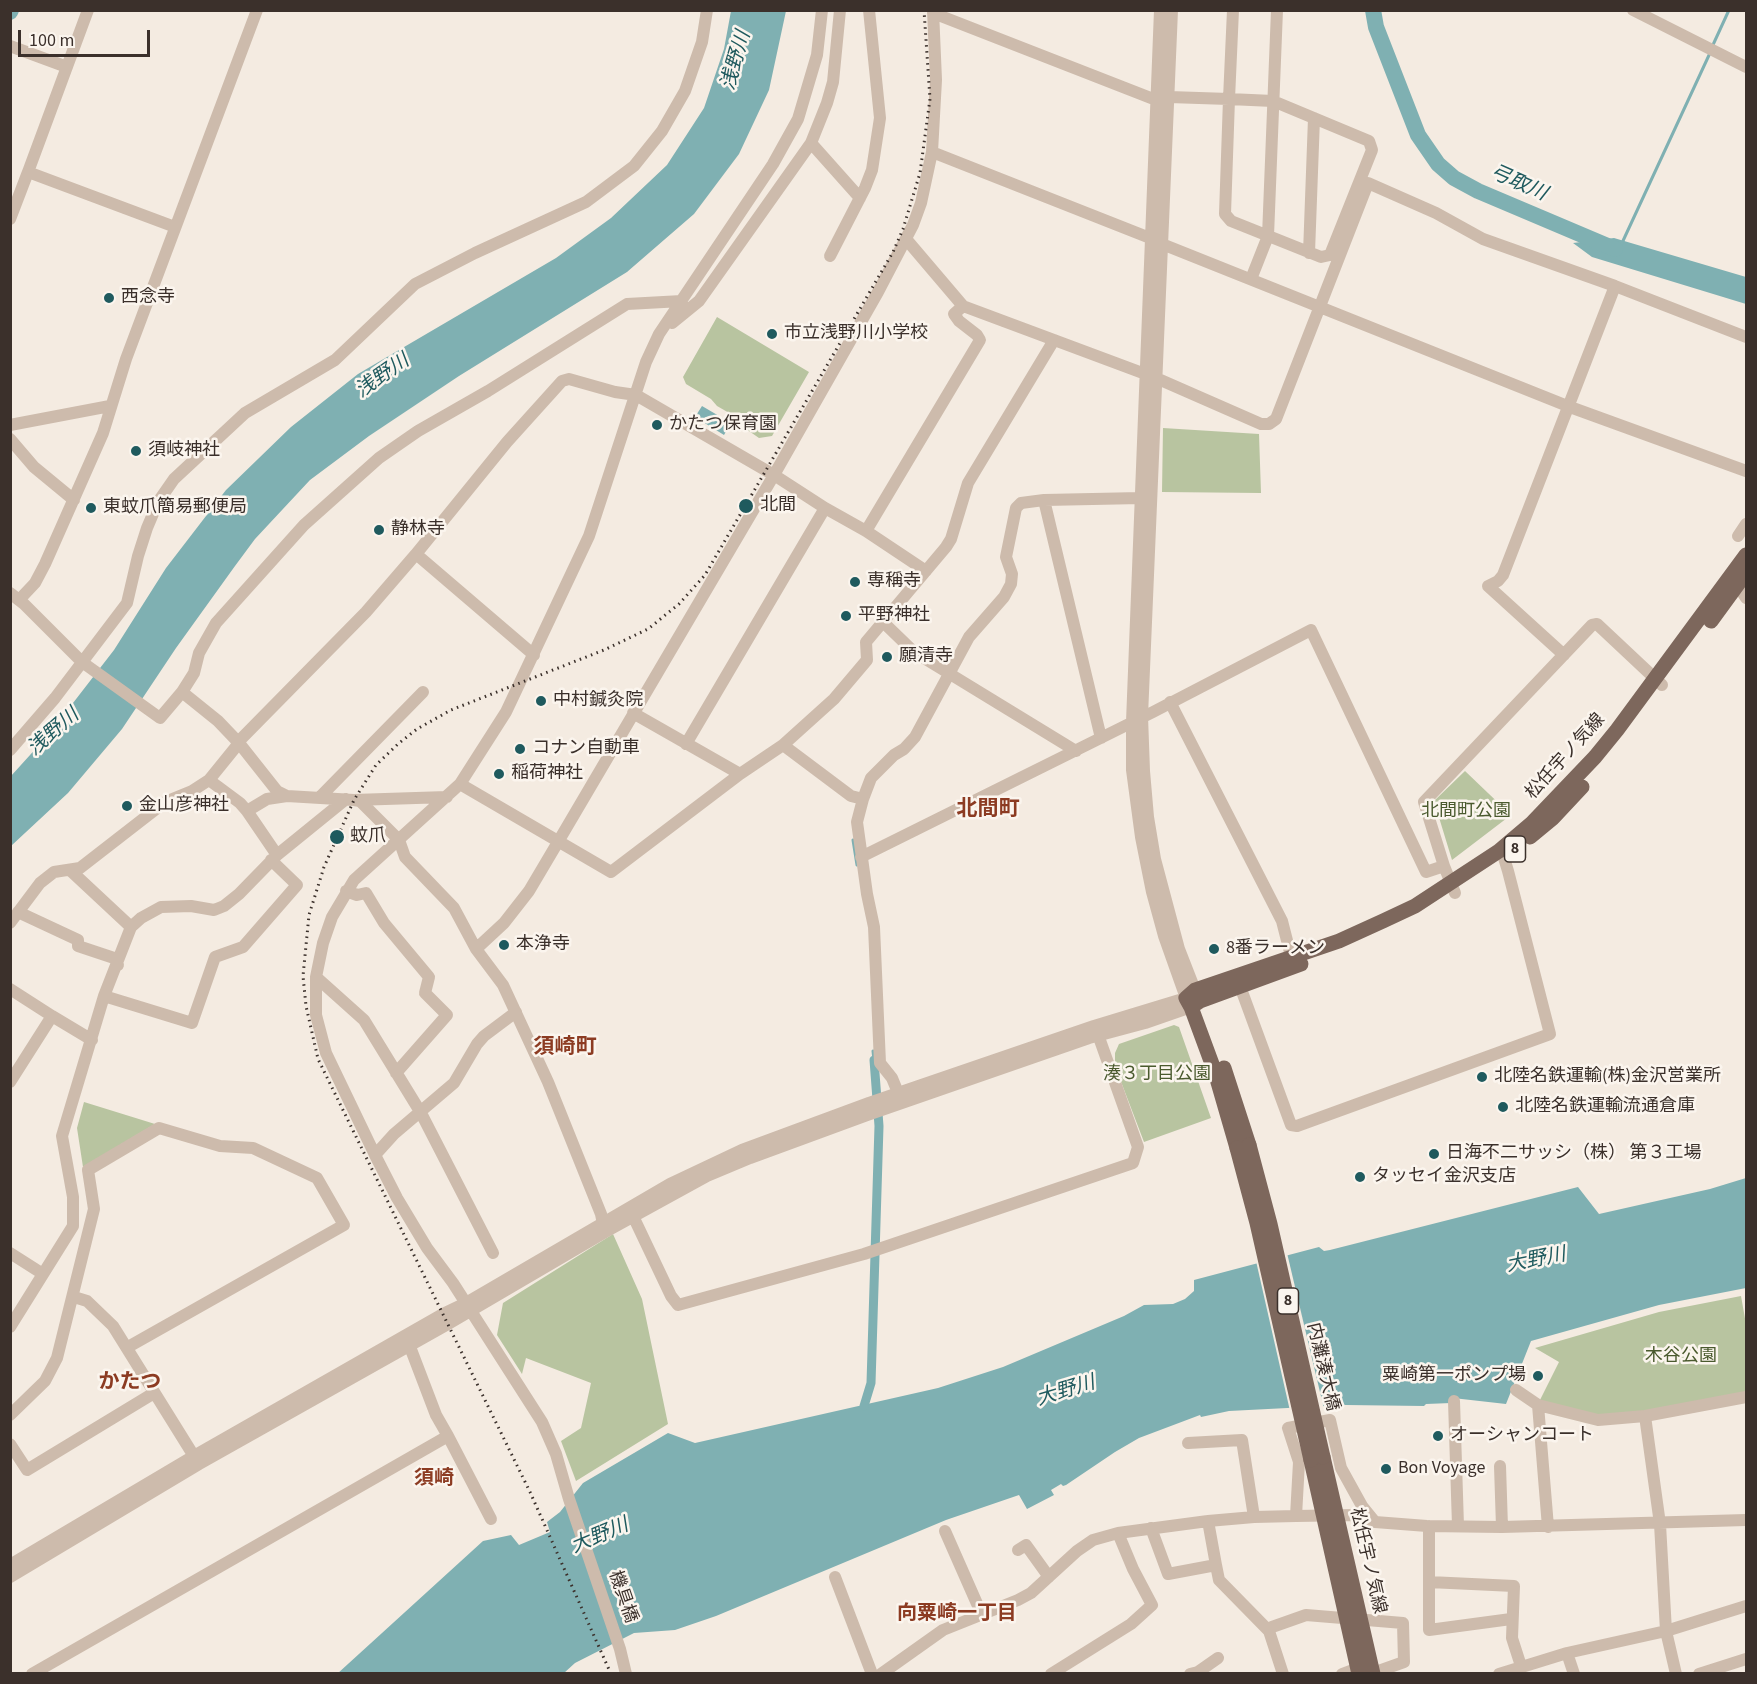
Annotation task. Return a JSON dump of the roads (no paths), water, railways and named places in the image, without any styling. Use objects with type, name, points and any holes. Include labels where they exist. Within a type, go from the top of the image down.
[{"type":"main road","name":"松任宇ノ気線","points":[[1193,999],[1292,961],[1387,931],[1425,912],[1453,888],[1553,818],[1604,762],[1658,682],[1740,583],[1746,555]]},
{"type":"main road","name":"内灘湊大橋","points":[[1193,999],[1270,1224],[1317,1459]]},
{"type":"main road","name":"松任宇ノ気線","points":[[1317,1459],[1354,1618],[1373,1673]]},
{"type":"main road","name":"松任宇ノ気線","points":[[1354,1618],[1359,1671]]},
{"type":"street","points":[[10,219],[88,10]]},
{"type":"street","points":[[257,10],[175,227],[110,406],[103,433],[35,583],[15,596],[84,663],[159,718],[182,692],[194,673],[199,653],[216,623],[304,525],[379,458],[418,431],[627,304],[682,301]]},
{"type":"street","points":[[10,750],[84,663],[127,603],[147,528],[158,502],[174,479],[245,413],[335,360],[415,284],[475,253],[586,202],[634,166],[662,131],[685,91],[702,42],[707,10]]},
{"type":"street","name":"機具橋","points":[[626,1674],[620,1649],[556,1454],[543,1422],[427,1248],[375,1155],[326,1053],[316,1016],[316,977],[323,943],[332,917],[346,891],[354,880],[460,784],[506,712],[589,536],[646,362],[659,334],[773,164],[798,119],[817,55],[822,10]]},
{"type":"street","points":[[659,334],[699,301],[811,143],[833,82],[840,10]]},
{"type":"street","points":[[830,256],[872,170],[880,118],[869,10]]},
{"type":"street","points":[[1137,719],[1156,241],[1156,100],[1160,10]]},
{"type":"street","points":[[1156,241],[1169,98],[1172,10]]},
{"type":"street","points":[[1169,98],[1228,99],[1273,101],[1369,141],[1372,150],[1330,255],[1321,257],[1310,253],[1231,221],[1225,214],[1228,99],[1233,10]]},
{"type":"street","points":[[1251,279],[1268,236],[1277,10]]},
{"type":"street","points":[[1633,10],[1746,67]]},
{"type":"street","points":[[476,949],[504,923],[529,891],[774,475],[906,239],[921,203],[932,152],[936,80],[933,12],[1156,100]]},
{"type":"street","points":[[10,46],[67,67]]},
{"type":"street","points":[[1310,253],[1314,118]]},
{"type":"street","points":[[811,143],[860,198]]},
{"type":"street","points":[[932,152],[1570,407],[1746,471]]},
{"type":"street","points":[[28,172],[175,227]]},
{"type":"street","points":[[906,239],[963,306],[1151,376],[1261,424],[1269,424],[1276,419],[1368,183],[1436,213],[1483,239],[1615,286],[1746,337]]},
{"type":"street","points":[[1564,656],[1488,585],[1498,581],[1503,575],[1615,286]]},
{"type":"street","points":[[866,531],[980,340],[977,335],[958,321],[954,314],[963,306]]},
{"type":"street","points":[[460,784],[611,872],[740,774],[783,745],[834,699],[867,660],[866,642],[951,539],[969,483],[1054,340]]},
{"type":"street","points":[[10,1565],[468,1307],[604,1227],[670,1184],[742,1150],[1193,999],[1155,859],[1137,719],[1140,498],[1151,376]]},
{"type":"street","points":[[10,923],[40,883],[54,872],[80,868],[165,802],[192,791],[209,780],[241,739],[366,612],[507,442],[562,381],[570,379],[615,392],[636,395],[774,475],[926,571]]},
{"type":"street","points":[[10,425],[110,406]]},
{"type":"street","points":[[10,439],[34,468],[74,500]]},
{"type":"street","points":[[894,1100],[892,1078],[880,1063],[874,927],[857,822],[862,799],[871,778],[894,754],[904,749],[915,737],[969,637],[1004,597],[1011,584],[1012,574],[1006,556],[1016,508],[1022,503],[1044,500],[1140,498]]},
{"type":"street","points":[[1044,500],[1101,738]]},
{"type":"street","points":[[686,744],[825,508]]},
{"type":"street","points":[[1738,536],[1746,524]]},
{"type":"street","points":[[416,554],[534,655]]},
{"type":"street","points":[[884,622],[914,652],[1076,751]]},
{"type":"street","points":[[1453,888],[1424,802],[1592,625],[1597,624],[1658,682]]},
{"type":"street","points":[[861,857],[1076,751],[1311,630],[1426,872],[1444,866]]},
{"type":"street","points":[[182,692],[218,721],[239,743],[277,791],[287,796]]},
{"type":"street","points":[[320,797],[423,692]]},
{"type":"street","points":[[1170,702],[1281,921],[1292,961]]},
{"type":"street","points":[[633,713],[740,774]]},
{"type":"street","points":[[783,745],[851,796],[862,799]]},
{"type":"street","points":[[104,996],[192,1023],[215,957],[243,947],[297,885],[274,857],[240,803],[209,780]]},
{"type":"street","points":[[247,812],[267,799],[287,796],[350,799],[447,797]]},
{"type":"street","points":[[10,1327],[34,1292],[73,1226],[73,1197],[62,1136],[104,996],[131,927],[141,918],[161,907],[191,906],[214,910],[224,906],[239,894],[274,857],[350,799],[360,801],[399,840],[405,857],[454,908],[476,949],[503,985],[548,1082],[604,1227]]},
{"type":"street","points":[[1238,982],[1291,1125],[1297,1126],[1551,1034],[1501,855]]},
{"type":"street","points":[[71,871],[131,927]]},
{"type":"street","points":[[346,891],[357,895],[366,893],[384,923],[429,977],[425,993],[447,1015],[396,1072]]},
{"type":"street","points":[[18,912],[78,940],[78,946],[114,958],[118,965]]},
{"type":"street","points":[[316,977],[364,1020],[420,1111],[493,1253]]},
{"type":"street","points":[[10,989],[92,1040]]},
{"type":"street","points":[[375,1155],[394,1134],[454,1083],[484,1036],[516,1012]]},
{"type":"street","points":[[10,1082],[52,1016]]},
{"type":"street","points":[[633,1216],[671,1296],[678,1305],[884,1248],[1133,1162],[1138,1147],[1096,1031]]},
{"type":"street","points":[[604,1227],[633,1216],[706,1176],[868,1109]]},
{"type":"street","points":[[10,1415],[45,1381],[57,1359],[74,1298],[94,1209],[88,1170],[159,1128],[220,1146],[253,1148],[316,1178],[344,1225],[128,1347]]},
{"type":"street","points":[[10,1253],[43,1274]]},
{"type":"street","points":[[74,1298],[87,1301],[113,1326],[196,1460]]},
{"type":"street","points":[[407,1340],[436,1415],[491,1519]]},
{"type":"street","points":[[1516,1390],[1538,1405],[1599,1420],[1645,1416],[1746,1397]]},
{"type":"street","points":[[10,1444],[27,1470],[154,1393]]},
{"type":"street","points":[[1454,1401],[1458,1526]]},
{"type":"street","points":[[1538,1405],[1548,1527]]},
{"type":"street","points":[[1645,1416],[1660,1524],[1666,1631],[1676,1674]]},
{"type":"street","points":[[1296,1516],[1299,1462],[1288,1428],[1330,1420],[1341,1468],[1359,1511],[1375,1522],[1429,1526],[1548,1527],[1746,1521]]},
{"type":"street","points":[[32,1674],[448,1436]]},
{"type":"street","points":[[1188,1443],[1242,1440],[1254,1517]]},
{"type":"street","points":[[10,1577],[196,1460]]},
{"type":"street","points":[[1500,1466],[1502,1527]]},
{"type":"street","points":[[881,1674],[943,1630],[1031,1593],[1077,1551],[1093,1540],[1118,1533],[1208,1521],[1254,1517],[1331,1516],[1359,1511]]},
{"type":"street","points":[[1208,1521],[1219,1580],[1269,1631],[1283,1674]]},
{"type":"street","points":[[1429,1526],[1429,1630],[1511,1619]]},
{"type":"street","points":[[1151,1528],[1168,1574],[1216,1565]]},
{"type":"street","points":[[945,1531],[982,1615]]},
{"type":"street","points":[[1051,1674],[1131,1624],[1152,1605],[1133,1569],[1118,1533]]},
{"type":"street","points":[[1018,1550],[1026,1545],[1049,1577]]},
{"type":"street","points":[[835,1577],[872,1674]]},
{"type":"street","points":[[1429,1582],[1514,1586],[1512,1638],[1521,1666]]},
{"type":"street","points":[[1498,1674],[1567,1653],[1666,1631],[1746,1606]]},
{"type":"street","points":[[1269,1631],[1306,1615],[1403,1623],[1404,1662],[1373,1673],[1359,1671],[1342,1674]]},
{"type":"street","points":[[1567,1653],[1574,1674]]},
{"type":"street","points":[[1190,1674],[1198,1672],[1218,1658]]},
{"type":"street","points":[[1699,1674],[1746,1659]]},
{"type":"water","name":"浅野川","points":[[731,11],[786,11],[769,90],[739,154],[694,214],[627,272],[459,376],[369,436],[310,480],[255,539],[176,648],[122,729],[68,793],[11,846],[11,776],[49,734],[114,650],[166,568],[226,490],[291,427],[358,374],[556,258],[611,218],[667,165],[704,108],[724,49]]},
{"type":"water","points":[[1614,238],[1746,277],[1746,304],[1592,257],[1573,243]]},
{"type":"water","points":[[702,406],[731,423],[724,435],[695,417]]},
{"type":"water","name":"大野川","points":[[1746,1178],[1746,1288],[1659,1305],[1531,1341],[1506,1404],[1453,1398],[1451,1403],[1424,1406],[1346,1405],[1229,1411],[1201,1417],[1200,1415],[1139,1438],[1066,1485],[1061,1484],[1051,1490],[1054,1495],[1027,1509],[1019,1495],[946,1520],[716,1616],[675,1630],[634,1633],[575,1663],[564,1673],[337,1674],[483,1541],[511,1535],[519,1545],[550,1532],[547,1522],[560,1512],[583,1483],[668,1433],[695,1443],[938,1388],[1003,1367],[1124,1316],[1144,1305],[1173,1304],[1185,1299],[1194,1291],[1194,1280],[1319,1247],[1324,1251],[1330,1250],[1578,1187],[1599,1214],[1710,1189]]},
{"type":"waterway","name":"弓取川","points":[[1373,10],[1376,27],[1418,135],[1438,164],[1454,178],[1478,191],[1615,249]]},
{"type":"waterway","points":[[1712,47],[1729,10]]},
{"type":"waterway","points":[[1622,243],[1710,53]]},
{"type":"waterway","points":[[853,840],[857,865]]},
{"type":"waterway","points":[[873,1051],[874,1060]]},
{"type":"waterway","points":[[864,1406],[871,1383],[879,1126],[874,1060]]},
{"type":"railway","points":[[611,1674],[530,1492],[318,1059],[306,1006],[303,976],[309,915],[324,867],[354,800],[376,765],[398,744],[417,729],[451,710],[604,650],[648,629],[679,604],[705,575],[893,252],[903,229],[920,173],[930,99],[924,10]]},
{"type":"place","name":"西念寺","points":[[109,298]]},
{"type":"place","name":"市立浅野川小学校","points":[[772,334]]},
{"type":"place","name":"かたつ保育園","points":[[657,425]]},
{"type":"place","name":"須岐神社","points":[[136,451]]},
{"type":"place","name":"北間","points":[[746,506]]},
{"type":"place","name":"東蚊爪簡易郵便局","points":[[91,508]]},
{"type":"place","name":"静林寺","points":[[379,530]]},
{"type":"place","name":"専稱寺","points":[[855,582]]},
{"type":"place","name":"平野神社","points":[[846,616]]},
{"type":"place","name":"願清寺","points":[[887,657]]},
{"type":"place","name":"中村鍼灸院","points":[[541,701]]},
{"type":"place","name":"コナン自動車","points":[[520,749]]},
{"type":"place","name":"稲荷神社","points":[[499,774]]},
{"type":"place","name":"金山彦神社","points":[[127,806]]},
{"type":"place","name":"蚊爪","points":[[337,837]]},
{"type":"place","name":"本浄寺","points":[[504,945]]},
{"type":"place","name":"8番ラーメン","points":[[1214,949]]},
{"type":"place","name":"北陸名鉄運輸(株)金沢営業所","points":[[1482,1077]]},
{"type":"place","name":"北陸名鉄運輸流通倉庫","points":[[1503,1107]]},
{"type":"place","name":"日海不二サッシ（株） 第３工場","points":[[1434,1154]]},
{"type":"place","name":"タッセイ金沢支店","points":[[1360,1177]]},
{"type":"place","name":"粟崎第一ポンプ場","points":[[1538,1376]]},
{"type":"place","name":"オーシャンコート","points":[[1438,1436]]},
{"type":"place","name":"Bon Voyage","points":[[1386,1469]]},
{"type":"district","name":"北間町","points":[[988,810]]},
{"type":"district","name":"須崎町","points":[[565,1048]]},
{"type":"district","name":"かたつ","points":[[130,1383]]},
{"type":"district","name":"須崎","points":[[434,1480]]},
{"type":"district","name":"向粟崎一丁目","points":[[957,1615]]},
{"type":"park label","name":"北間町公園","points":[[1466,812]]},
{"type":"park label","name":"湊３丁目公園","points":[[1157,1075]]},
{"type":"park label","name":"木谷公園","points":[[1681,1357]]}]
